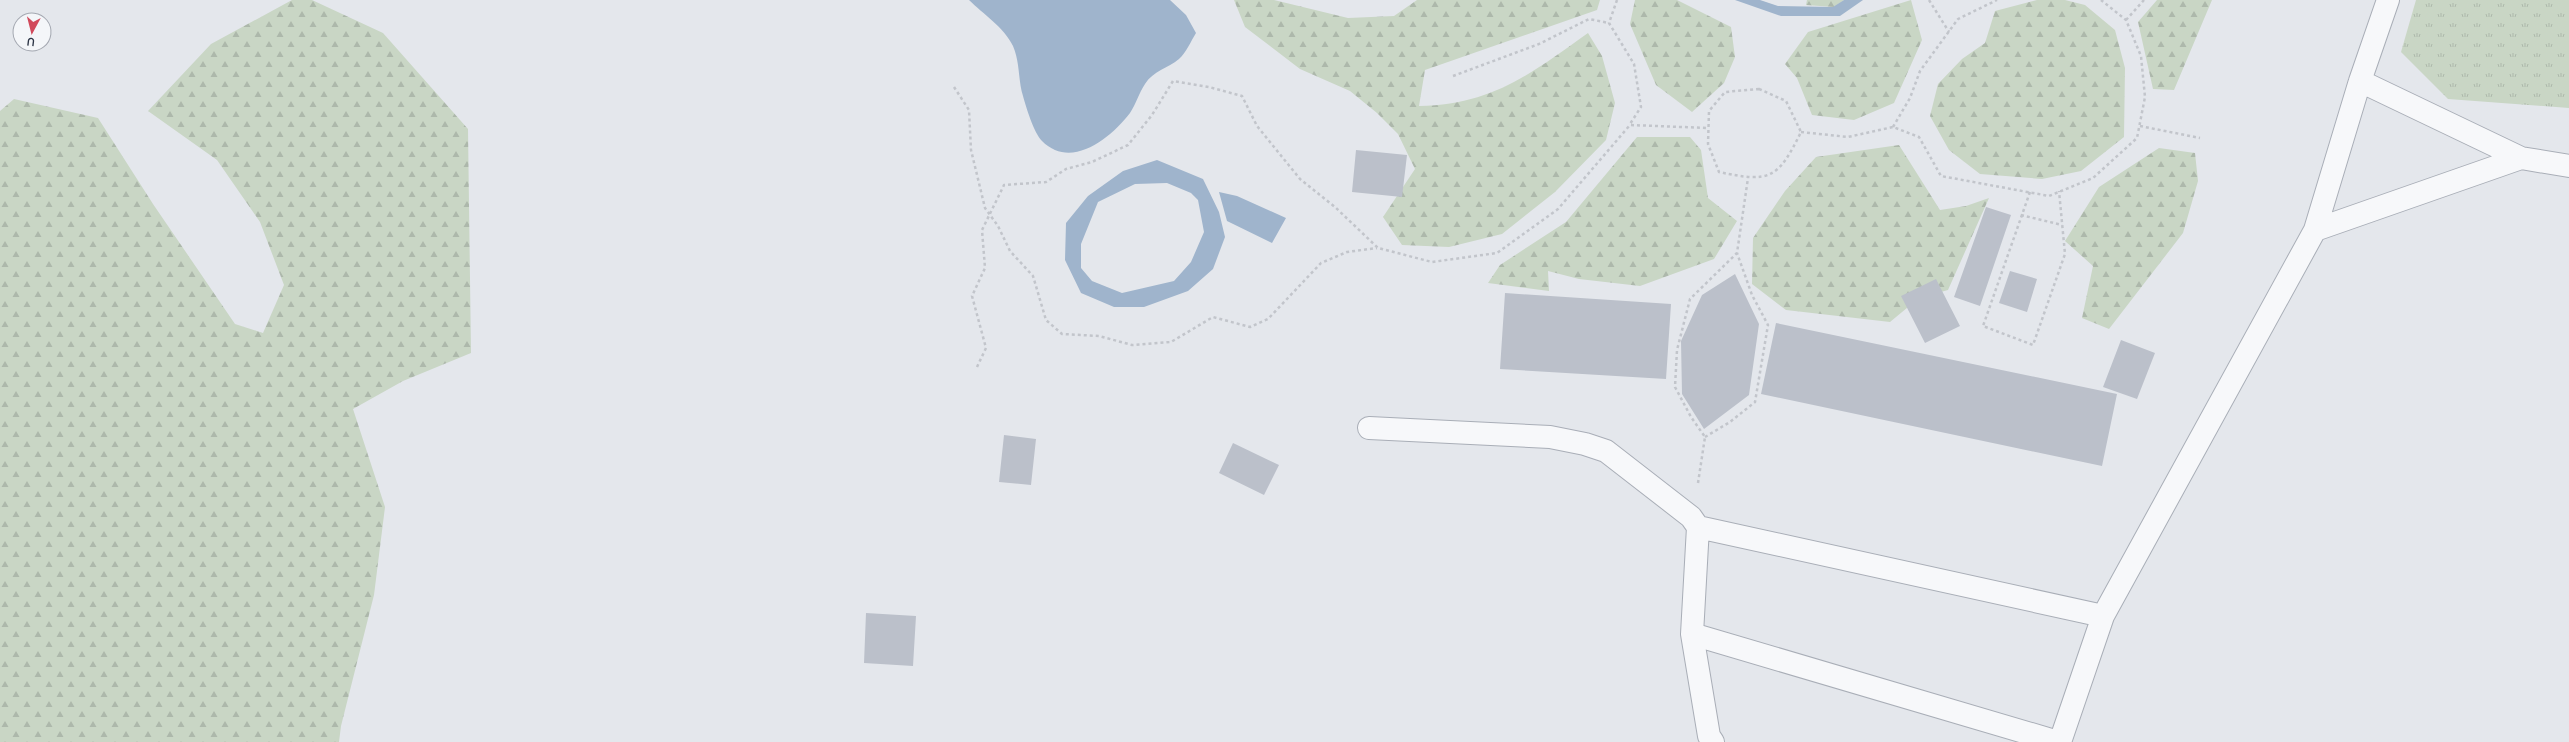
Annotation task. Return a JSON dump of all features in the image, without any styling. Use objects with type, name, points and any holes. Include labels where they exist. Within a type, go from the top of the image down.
[{"type":"street","points":[[1692,634],[2059,742],[2103,616],[2315,230],[2360,81],[2388,0]]},
{"type":"street","points":[[2360,81],[2521,158],[2569,166]]},
{"type":"street","points":[[2315,230],[2521,158]]},
{"type":"street","points":[[1369,428],[1550,437],[1585,444],[1606,451],[1628,466],[1691,517],[1698,527],[1692,634],[1706,722],[1709,736],[1713,742]]},
{"type":"street","points":[[1698,527],[2103,616]]},
{"type":"path","points":[[1609,23],[1617,0]]},
{"type":"path","points":[[1929,0],[1949,32]]},
{"type":"path","points":[[1893,127],[1910,98],[1920,71],[1958,19],[1997,0]]},
{"type":"path","points":[[1801,132],[1848,137],[1893,127],[1919,137],[1941,176],[2049,196],[2093,178],[2137,138],[2145,97],[2141,56],[2126,20],[2101,0]]},
{"type":"path","points":[[2126,20],[2144,0]]},
{"type":"path","points":[[954,87],[969,110],[971,150],[985,208],[998,226],[1010,251],[1033,276],[1046,320],[1062,334],[1099,336],[1132,345],[1171,342],[1213,317],[1250,327],[1268,319],[1321,263],[1347,252],[1378,248],[1432,262],[1497,253],[1558,209],[1630,125],[1641,107],[1634,64],[1609,23],[1589,19],[1539,44],[1453,76]]},
{"type":"path","points":[[977,367],[986,348],[972,296],[985,268],[982,230],[1004,185],[1046,182],[1066,169],[1092,162],[1128,145],[1152,115],[1173,82],[1209,87],[1242,96],[1257,126],[1300,179],[1335,206],[1378,248]]},
{"type":"path","points":[[1759,89],[1786,101],[1801,132],[1787,161],[1772,174],[1748,178],[1719,172],[1708,144],[1709,111],[1725,92],[1759,89]]},
{"type":"path","points":[[1630,125],[1708,128]]},
{"type":"path","points":[[2140,126],[2200,138]]},
{"type":"path","points":[[1704,437],[1730,422],[1755,402],[1768,325],[1752,295],[1737,253],[1748,178]]},
{"type":"path","points":[[2030,192],[1983,326],[2033,345],[2065,254],[2059,192]]},
{"type":"path","points":[[2021,215],[2062,225]]},
{"type":"path","points":[[1698,485],[1704,437],[1690,417],[1675,387],[1677,350],[1690,299],[1737,253]]},
{"type":"green space","points":[[292,0],[312,0],[383,33],[468,129],[471,353],[403,381],[353,409],[385,507],[374,595],[341,726],[339,742],[0,742],[0,111],[14,99],[98,118],[153,204],[235,324],[263,333],[284,285],[260,222],[217,160],[148,111],[211,44]]},
{"type":"green space","points":[[1234,0],[1274,0],[1348,18],[1394,16],[1417,0],[1600,0],[1597,10],[1425,70],[1419,106],[1468,100],[1490,93],[1529,73],[1588,33],[1602,56],[1615,103],[1606,140],[1555,192],[1502,234],[1449,247],[1402,245],[1383,217],[1415,169],[1398,134],[1377,113],[1350,91],[1300,69],[1245,27]]},
{"type":"green space","points":[[1635,0],[1677,0],[1731,27],[1735,57],[1724,83],[1692,112],[1656,85],[1630,24]]},
{"type":"green space","points":[[1807,0],[1844,0],[1834,7],[1806,5]]},
{"type":"green space","points":[[1911,0],[1922,40],[1894,103],[1854,120],[1812,115],[1797,78],[1785,64],[1808,32]]},
{"type":"green space","points":[[2037,0],[2065,0],[2085,5],[2115,30],[2125,68],[2124,137],[2081,171],[2042,179],[1980,174],[1949,150],[1930,116],[1938,84],[1962,59],[1985,43],[1995,11]]},
{"type":"green space","points":[[2157,0],[2212,0],[2174,90],[2153,89],[2138,22]]},
{"type":"green space","points":[[2416,0],[2569,0],[2569,108],[2448,99],[2401,52]]},
{"type":"green space","points":[[1637,137],[1690,137],[1701,150],[1708,198],[1737,221],[1714,259],[1640,286],[1579,279],[1548,271],[1549,291],[1488,283],[1500,265],[1566,222]]},
{"type":"green space","points":[[1899,145],[1940,210],[1966,206],[1989,198],[1948,290],[1919,298],[1890,322],[1786,310],[1752,284],[1753,238],[1785,191],[1816,157]]},
{"type":"green space","points":[[2159,148],[2195,153],[2198,181],[2183,233],[2109,329],[2082,318],[2093,266],[2065,241],[2099,187]]},
{"type":"water","points":[[969,0],[1170,0],[1186,15],[1196,33],[1179,59],[1156,73],[1148,80],[1130,113],[1122,123],[1101,141],[1089,148],[1077,152],[1065,153],[1053,149],[1039,137],[1024,101],[1020,84],[1017,58],[1013,46],[999,27]]},
{"type":"water","points":[[1735,0],[1760,0],[1778,6],[1833,7],[1844,0],[1863,0],[1840,16],[1781,16]]},
{"type":"water","points":[[1157,160],[1203,179],[1219,212],[1225,237],[1213,269],[1188,291],[1144,307],[1114,307],[1081,293],[1065,260],[1066,223],[1088,196],[1123,171]],"holes":[[[1167,183],[1191,193],[1198,200],[1204,232],[1191,262],[1174,281],[1122,293],[1092,281],[1081,268],[1081,244],[1098,202],[1135,184]]]},
{"type":"water","points":[[1219,192],[1237,196],[1286,218],[1272,243],[1227,221]]},
{"type":"building","points":[[1356,150],[1407,155],[1402,197],[1352,192]]},
{"type":"building","points":[[1986,207],[2011,215],[1980,306],[1954,297]]},
{"type":"building","points":[[2010,271],[2037,279],[2027,312],[1999,303]]},
{"type":"building","points":[[1735,274],[1759,324],[1749,395],[1704,429],[1682,394],[1681,341],[1702,295]]},
{"type":"building","points":[[1936,279],[1960,326],[1925,343],[1901,296]]},
{"type":"building","points":[[1505,293],[1671,304],[1666,379],[1500,369]]},
{"type":"building","points":[[1776,323],[2117,394],[2102,466],[1761,394]]},
{"type":"building","points":[[2121,340],[2155,353],[2137,399],[2103,387]]},
{"type":"building","points":[[1004,435],[1036,439],[1031,485],[999,482]]},
{"type":"building","points":[[1233,443],[1279,465],[1264,495],[1219,473]]},
{"type":"building","points":[[866,613],[916,616],[913,666],[864,663]]}]
